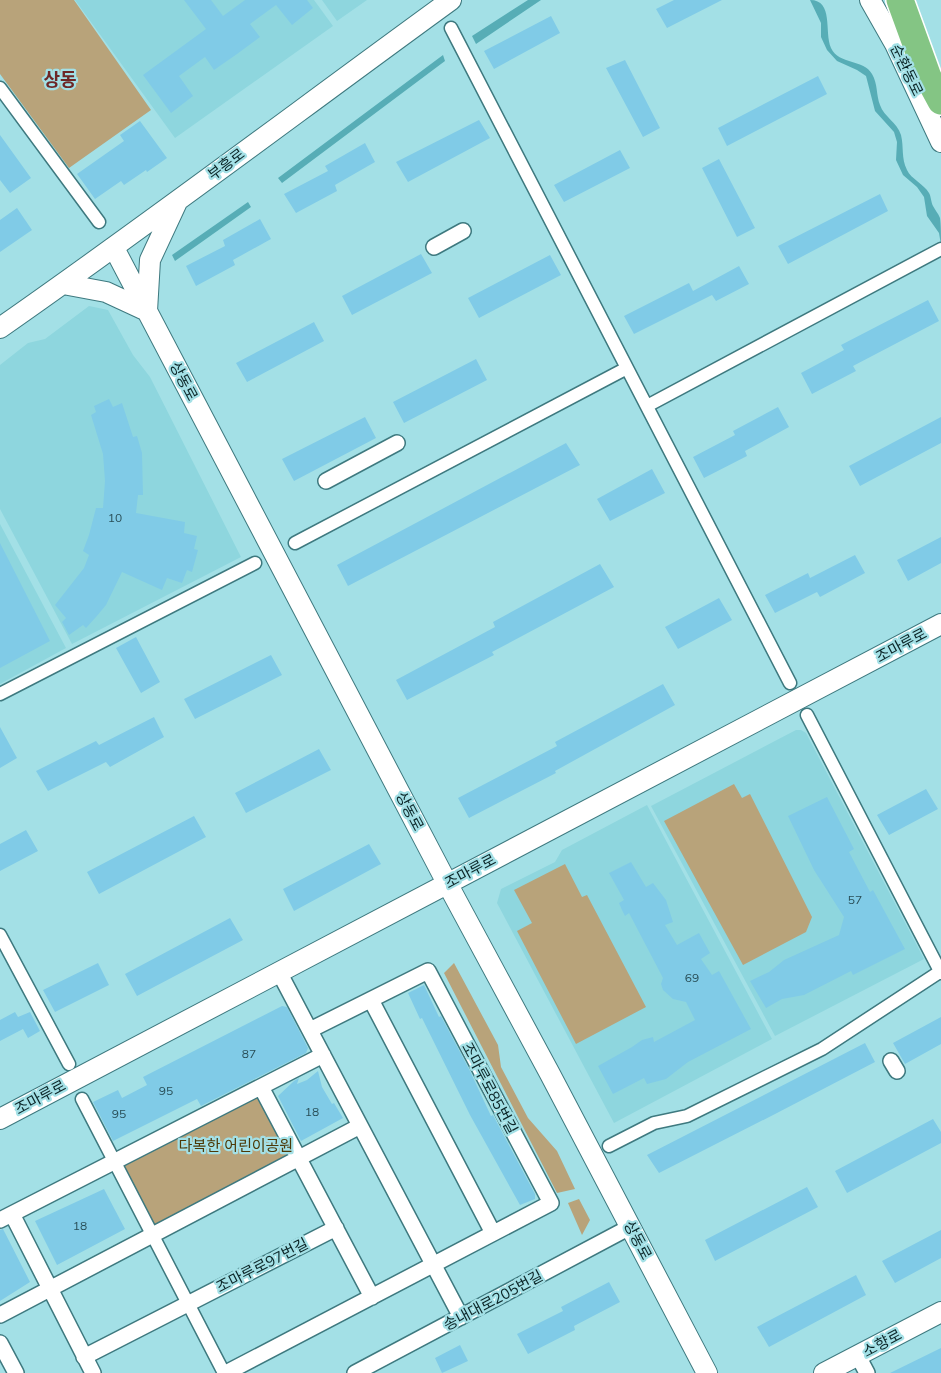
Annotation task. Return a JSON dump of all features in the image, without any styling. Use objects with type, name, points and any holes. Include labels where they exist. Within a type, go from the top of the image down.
[{"type":"highway","points":[[900,0],[928,77],[941,101]]},
{"type":"highway","points":[[911,0],[941,56]]},
{"type":"street","name":"부흥로","points":[[0,328],[114,248],[451,0]]},
{"type":"street","name":"순환동로","points":[[870,0],[895,44],[941,142]]},
{"type":"street","points":[[451,28],[790,683]]},
{"type":"street","points":[[0,88],[99,222]]},
{"type":"street","points":[[63,284],[106,292],[147,311],[150,260],[177,201]]},
{"type":"street","points":[[434,247],[463,231]]},
{"type":"street","name":"상동로","points":[[114,248],[707,1373]]},
{"type":"street","points":[[647,406],[941,249]]},
{"type":"street","points":[[295,543],[627,368]]},
{"type":"street","points":[[326,481],[397,443]]},
{"type":"street","points":[[0,694],[255,563]]},
{"type":"street","name":"조마루로","points":[[0,1119],[941,624]]},
{"type":"street","points":[[609,1146],[654,1123],[687,1116],[822,1049],[941,972],[807,715]]},
{"type":"street","points":[[0,935],[69,1064]]},
{"type":"street","points":[[279,972],[461,1317]]},
{"type":"street","name":"조마루로85번길","points":[[310,1030],[428,972],[551,1203],[434,1265]]},
{"type":"street","points":[[371,1000],[493,1233]]},
{"type":"street","points":[[93,1373],[49,1289],[6,1217],[323,1055]]},
{"type":"street","points":[[261,1087],[372,1297]]},
{"type":"street","points":[[82,1099],[225,1373],[434,1265]]},
{"type":"street","points":[[0,1315],[360,1126]]},
{"type":"street","name":"조마루로97번길","points":[[84,1357],[336,1227]]},
{"type":"street","name":"송내대로205번길","points":[[355,1373],[630,1227]]},
{"type":"street","name":"소향로","points":[[824,1373],[862,1364],[941,1312]]},
{"type":"street","points":[[0,1343],[16,1373]]},
{"type":"shaded area","points":[[75,0],[314,0],[333,26],[175,138]]},
{"type":"shaded area","points":[[322,0],[367,0],[337,21]]},
{"type":"shaded area","points":[[528,0],[541,0],[476,44],[472,36]]},
{"type":"shaded area","points":[[810,0],[818,1],[825,11],[829,41],[835,53],[845,60],[863,66],[872,74],[882,109],[901,135],[907,170],[929,193],[940,218],[941,245],[939,233],[927,216],[924,197],[917,187],[903,175],[896,160],[897,142],[894,132],[875,111],[866,76],[837,61],[827,50],[821,37],[821,23]]},
{"type":"shaded area","points":[[443,55],[445,61],[282,183],[278,178]]},
{"type":"shaded area","points":[[248,202],[251,207],[175,261],[172,255]]},
{"type":"shaded area","points":[[89,306],[108,310],[133,355],[150,377],[241,557],[72,644],[0,509],[0,365],[28,343],[45,339]]},
{"type":"shaded area","points":[[0,524],[66,648],[0,684]]},
{"type":"shaded area","points":[[796,730],[806,733],[924,959],[775,1036],[651,806]]},
{"type":"shaded area","points":[[647,805],[772,1039],[614,1123],[497,903],[501,889],[555,862],[562,850]]},
{"type":"green space","points":[[0,0],[74,0],[151,110],[69,168],[0,74]]},
{"type":"green space","points":[[734,784],[742,798],[750,794],[812,917],[806,932],[743,965],[664,821]]},
{"type":"green space","points":[[565,864],[582,897],[587,895],[646,1007],[576,1044],[517,931],[532,923],[514,890]]},
{"type":"green space","points":[[454,963],[498,1045],[501,1067],[528,1118],[557,1151],[575,1189],[557,1193],[444,973]]},
{"type":"green space","name":"다복한 어린이공원","points":[[260,1092],[294,1156],[156,1228],[122,1165]]},
{"type":"green space","points":[[579,1199],[590,1220],[582,1235],[568,1203]]},
{"type":"building","points":[[184,0],[211,0],[223,16],[245,0],[307,0],[313,8],[292,25],[276,5],[250,24],[260,37],[237,54],[214,70],[205,57],[179,76],[193,96],[171,113],[143,75],[206,29]]},
{"type":"building","points":[[674,0],[722,0],[667,28],[656,9]]},
{"type":"building","points":[[551,16],[560,33],[494,69],[484,51]]},
{"type":"building","points":[[625,60],[660,128],[643,137],[606,68]]},
{"type":"building","points":[[818,76],[827,94],[727,146],[718,128]]},
{"type":"building","points":[[479,120],[490,138],[408,182],[396,162]]},
{"type":"building","points":[[140,121],[167,158],[124,185],[121,181],[95,199],[77,174],[124,141],[120,135]]},
{"type":"building","points":[[0,135],[31,178],[10,193],[0,180]]},
{"type":"building","points":[[365,143],[375,162],[335,185],[337,191],[296,213],[284,194],[328,171],[325,166]]},
{"type":"building","points":[[620,150],[630,168],[564,202],[554,185]]},
{"type":"building","points":[[719,159],[755,228],[737,237],[702,168]]},
{"type":"building","points":[[880,194],[888,211],[788,264],[778,246]]},
{"type":"building","points":[[17,208],[32,230],[0,252],[0,220]]},
{"type":"building","points":[[260,219],[271,239],[233,260],[235,265],[196,286],[186,266],[225,246],[223,240]]},
{"type":"building","points":[[421,254],[432,273],[352,315],[342,296]]},
{"type":"building","points":[[550,255],[561,275],[479,318],[468,298]]},
{"type":"building","points":[[739,266],[749,284],[716,301],[712,295],[634,334],[624,316],[689,283],[693,291]]},
{"type":"building","points":[[928,300],[939,321],[853,366],[856,371],[812,394],[801,373],[844,350],[841,345]]},
{"type":"building","points":[[314,322],[324,341],[247,382],[236,363]]},
{"type":"building","points":[[476,359],[487,380],[404,423],[393,402]]},
{"type":"building","points":[[109,399],[113,407],[122,403],[133,437],[137,436],[142,453],[143,495],[138,495],[136,513],[185,522],[184,533],[197,536],[194,549],[198,550],[192,572],[187,570],[182,583],[167,578],[162,590],[122,572],[106,605],[96,617],[86,628],[83,625],[69,635],[62,622],[66,618],[55,605],[84,568],[89,555],[83,551],[96,508],[103,508],[105,481],[103,454],[91,415],[96,412],[94,406]]},
{"type":"building","points":[[778,407],[789,427],[745,451],[747,456],[704,478],[693,457],[735,435],[733,431]]},
{"type":"building","points":[[365,417],[376,438],[294,481],[282,459]]},
{"type":"building","points":[[941,417],[941,443],[860,486],[849,466]]},
{"type":"building","points":[[566,443],[580,465],[348,586],[337,565]]},
{"type":"building","points":[[652,469],[665,493],[610,521],[597,499]]},
{"type":"building","points":[[941,537],[941,563],[908,581],[897,560]]},
{"type":"building","points":[[0,543],[50,641],[0,668]]},
{"type":"building","points":[[855,555],[865,573],[820,597],[817,592],[775,613],[765,595],[808,573],[810,578]]},
{"type":"building","points":[[600,564],[614,587],[492,652],[494,655],[407,700],[396,680],[495,627],[493,622]]},
{"type":"building","points":[[719,598],[732,620],[678,649],[665,627]]},
{"type":"building","points":[[136,637],[160,682],[141,693],[116,648]]},
{"type":"building","points":[[271,655],[282,675],[195,719],[184,699]]},
{"type":"building","points":[[663,684],[675,705],[555,771],[556,773],[469,818],[458,798],[557,746],[555,742]]},
{"type":"building","points":[[154,717],[164,737],[110,767],[106,762],[48,791],[36,771],[96,741],[99,745]]},
{"type":"building","points":[[0,727],[17,758],[0,768]]},
{"type":"building","points":[[319,749],[331,770],[246,813],[235,793]]},
{"type":"building","points":[[926,789],[938,809],[889,835],[877,815]]},
{"type":"building","points":[[827,797],[854,849],[849,852],[870,892],[873,890],[905,949],[853,975],[851,971],[804,995],[782,999],[766,1008],[750,981],[769,972],[784,960],[839,935],[844,917],[814,870],[788,816]]},
{"type":"building","points":[[194,816],[206,837],[99,894],[87,872]]},
{"type":"building","points":[[26,830],[38,851],[0,871],[0,844]]},
{"type":"building","points":[[369,844],[381,864],[294,911],[283,889]]},
{"type":"building","points":[[631,862],[646,887],[653,883],[666,900],[673,922],[665,925],[677,945],[699,933],[710,953],[701,959],[712,975],[719,971],[751,1029],[688,1062],[666,1079],[647,1084],[644,1078],[613,1094],[598,1066],[642,1040],[653,1037],[654,1042],[695,1020],[686,1002],[673,999],[663,990],[661,984],[663,978],[629,913],[625,916],[619,903],[624,900],[609,873]]},
{"type":"building","points":[[230,918],[243,940],[137,996],[125,974]]},
{"type":"building","points":[[98,963],[109,985],[55,1012],[43,990]]},
{"type":"building","points":[[424,985],[491,1116],[493,1115],[535,1194],[535,1199],[520,1205],[470,1115],[422,1018],[420,1019],[408,993]]},
{"type":"building","points":[[282,1006],[287,1007],[308,1048],[306,1053],[201,1106],[197,1099],[113,1141],[93,1102],[118,1090],[122,1098],[147,1085],[143,1077]]},
{"type":"building","points":[[15,1012],[18,1017],[30,1012],[40,1031],[28,1038],[23,1029],[0,1041],[0,1020]]},
{"type":"building","points":[[941,1017],[941,1044],[905,1064],[893,1043]]},
{"type":"building","points":[[865,1043],[875,1062],[777,1113],[659,1173],[647,1155]]},
{"type":"building","points":[[318,1071],[322,1087],[343,1118],[301,1141],[278,1096],[294,1081],[299,1078],[297,1084],[307,1080]]},
{"type":"building","points":[[933,1119],[941,1132],[941,1143],[847,1193],[835,1171]]},
{"type":"building","points":[[807,1187],[818,1207],[715,1261],[705,1240]]},
{"type":"building","points":[[104,1189],[125,1229],[57,1265],[35,1221]]},
{"type":"building","points":[[3,1229],[30,1282],[0,1301],[0,1230]]},
{"type":"building","points":[[941,1230],[941,1258],[895,1283],[882,1261]]},
{"type":"building","points":[[856,1275],[866,1295],[769,1347],[757,1327]]},
{"type":"building","points":[[609,1282],[620,1302],[574,1326],[575,1330],[528,1354],[517,1334],[563,1311],[561,1307]]},
{"type":"building","points":[[460,1345],[468,1361],[442,1373],[435,1358]]},
{"type":"building","points":[[941,1348],[941,1373],[890,1373]]},
{"type":"district","name":"상동","points":[[60,79]]}]
